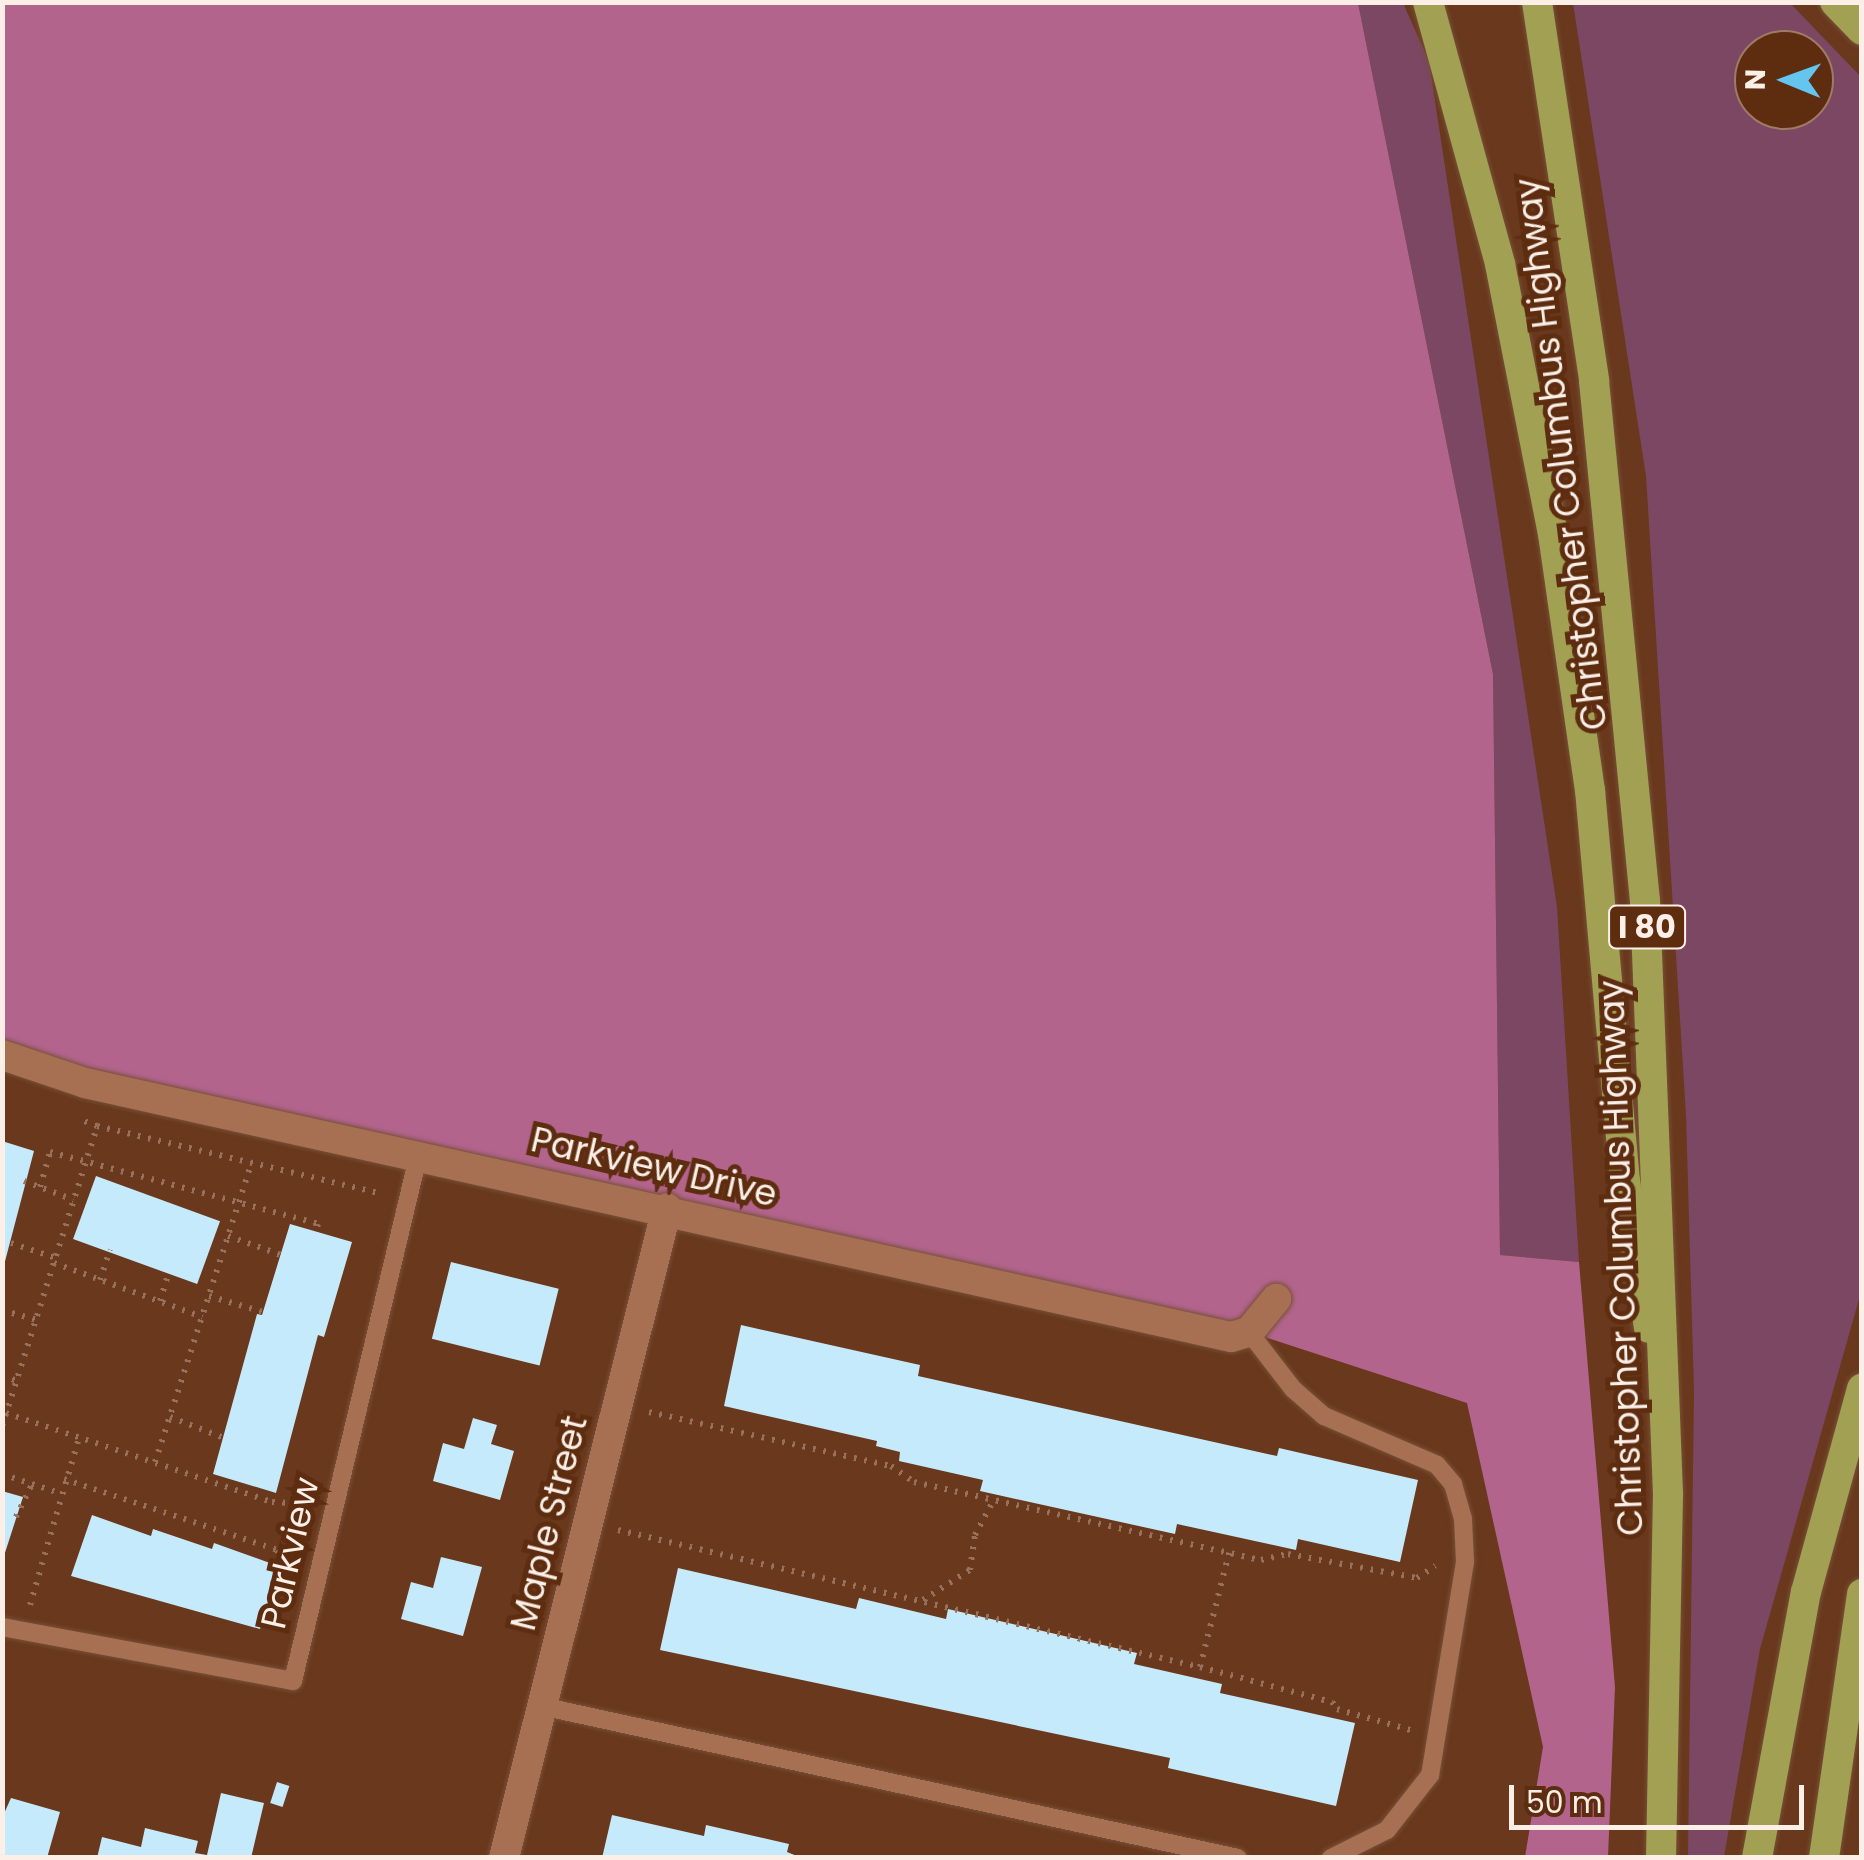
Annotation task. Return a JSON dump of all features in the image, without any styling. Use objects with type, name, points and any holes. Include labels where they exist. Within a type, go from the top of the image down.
[{"type":"highway","points":[[1428,2],[1500,264],[1553,534],[1601,875],[1625,1182],[1666,1432]]},
{"type":"highway","name":"Christopher Columbus Highway","points":[[1538,2],[1594,381],[1636,772],[1657,1101],[1666,1432],[1662,1858]]},
{"type":"highway","points":[[1835,2],[1862,30]]},
{"type":"highway","points":[[1757,1858],[1794,1650],[1862,1389]]},
{"type":"highway","points":[[1824,1858],[1862,1594]]},
{"type":"street","name":"Parkview Drive","points":[[2,1054],[85,1084],[668,1208],[1212,1334],[1248,1332]]},
{"type":"street","name":"Maple Street","points":[[504,1858],[668,1208]]},
{"type":"street","points":[[1248,1332],[1276,1299]]},
{"type":"lane","name":"Parkview","points":[[2,1627],[293,1680],[419,1154]]},
{"type":"lane","points":[[1248,1332],[1293,1389],[1324,1416],[1437,1465],[1453,1484],[1464,1545],[1441,1740],[1414,1803],[1388,1830],[1330,1858]]},
{"type":"lane","points":[[541,1706],[1238,1858]]},
{"type":"path","points":[[66,1114],[97,1126],[408,1200]]},
{"type":"path","points":[[2,1426],[97,1126]]},
{"type":"path","points":[[40,1186],[50,1152],[318,1224],[316,1232]]},
{"type":"path","points":[[154,1463],[252,1164]]},
{"type":"path","points":[[24,1181],[74,1200]]},
{"type":"path","points":[[228,1236],[280,1255]]},
{"type":"path","points":[[12,1243],[202,1317]]},
{"type":"path","points":[[100,1280],[110,1250]]},
{"type":"path","points":[[160,1301],[169,1272]]},
{"type":"path","points":[[209,1296],[263,1312]]},
{"type":"path","points":[[2,1310],[36,1320]]},
{"type":"path","points":[[2,1376],[17,1381]]},
{"type":"path","points":[[618,1405],[891,1466],[914,1482],[1261,1560],[1288,1554],[1417,1578],[1464,1545]]},
{"type":"path","points":[[6,1413],[272,1502],[289,1498],[333,1511]]},
{"type":"path","points":[[170,1417],[224,1438]]},
{"type":"path","points":[[24,1631],[79,1437]]},
{"type":"path","points":[[2,1474],[60,1494]]},
{"type":"path","points":[[64,1479],[277,1550],[285,1566],[276,1584]]},
{"type":"path","points":[[16,1517],[32,1484]]},
{"type":"path","points":[[922,1601],[970,1570],[975,1535],[994,1500]]},
{"type":"path","points":[[587,1522],[1200,1667],[1441,1740]]},
{"type":"path","points":[[1200,1667],[1229,1553]]},
{"type":"shaded area","points":[[3,3],[1358,3],[1493,674],[1500,1255],[1579,1262],[1615,1687],[1608,1857],[1525,1857],[1543,1747],[1467,1403],[1249,1332],[3,1055]]},
{"type":"shaded area","points":[[1358,3],[1403,3],[1429,61],[1557,907],[1579,1262],[1500,1255],[1493,674]]},
{"type":"shaded area","points":[[1573,3],[1790,3],[1816,30],[1734,30],[1734,130],[1834,130],[1834,49],[1861,77],[1861,1292],[1760,1649],[1724,1857],[1688,1857],[1694,1392],[1686,1115],[1646,476]]},
{"type":"building","points":[[2,1141],[34,1151],[3,1269],[2,1269]]},
{"type":"building","points":[[96,1176],[220,1221],[197,1284],[73,1239]]},
{"type":"building","points":[[290,1224],[352,1242],[324,1337],[318,1335],[276,1493],[213,1474],[257,1314],[262,1315]]},
{"type":"building","points":[[451,1262],[559,1289],[540,1366],[432,1339]]},
{"type":"building","points":[[741,1325],[920,1365],[918,1376],[1277,1456],[1279,1448],[1418,1480],[1400,1562],[1298,1539],[1296,1550],[1177,1524],[1175,1534],[980,1491],[983,1480],[899,1461],[900,1452],[876,1446],[877,1441],[724,1406]]},
{"type":"building","points":[[473,1418],[497,1425],[491,1444],[514,1451],[500,1500],[433,1481],[443,1443],[464,1449]]},
{"type":"building","points":[[2,1491],[23,1497],[3,1559],[2,1559]]},
{"type":"building","points":[[92,1515],[151,1536],[153,1529],[212,1549],[214,1543],[281,1567],[260,1629],[71,1576]]},
{"type":"building","points":[[441,1557],[482,1567],[463,1636],[401,1619],[411,1582],[433,1588]]},
{"type":"building","points":[[678,1568],[856,1609],[859,1598],[946,1619],[948,1609],[1137,1653],[1134,1664],[1222,1684],[1220,1693],[1355,1723],[1336,1806],[1168,1768],[1170,1758],[660,1650]]},
{"type":"building","points":[[277,1782],[289,1786],[283,1807],[270,1803]]},
{"type":"building","points":[[221,1793],[264,1803],[251,1858],[97,1858],[102,1837],[141,1847],[145,1828],[198,1841],[195,1853],[207,1855]]},
{"type":"building","points":[[11,1798],[60,1812],[47,1858],[2,1858],[2,1818]]},
{"type":"building","points":[[612,1815],[704,1836],[706,1825],[789,1844],[787,1852],[802,1858],[602,1858]]}]
